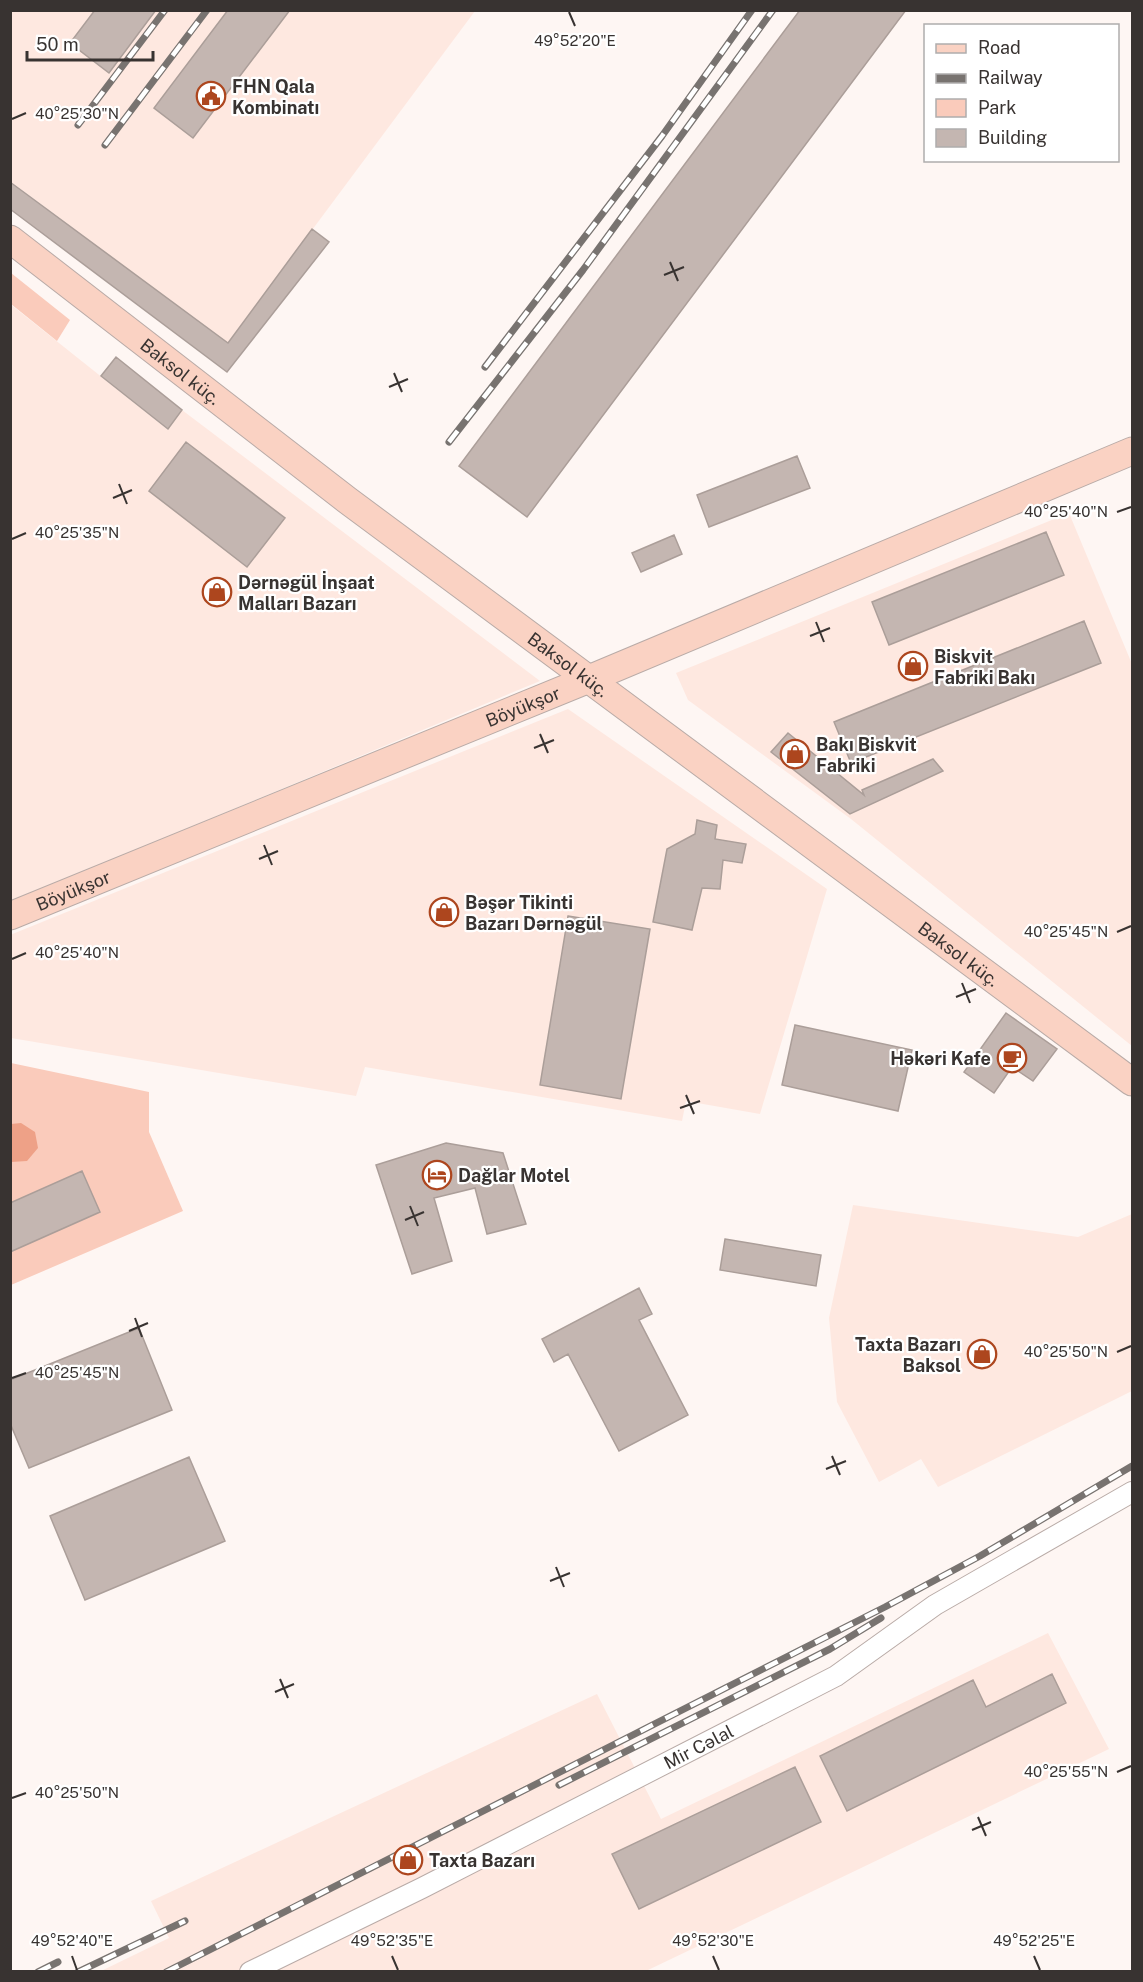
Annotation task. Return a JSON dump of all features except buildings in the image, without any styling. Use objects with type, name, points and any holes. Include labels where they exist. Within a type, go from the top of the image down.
[{"type":"main road","name":"Baksol küç.","points":[[10,239],[347,500],[1132,1082]]},
{"type":"main road","name":"Böyükşor","points":[[10,916],[589,679],[1132,451]]},
{"type":"street","name":"Mir Cəlal","points":[[250,1971],[422,1888],[836,1676],[935,1605],[1132,1492]]},
{"type":"shaded area","name":"FHN Qala Kombinatı","points":[[11,11],[475,11],[228,343],[11,182]]},
{"type":"shaded area","name":"Dərnəgül İnşaat Malları Bazarı","points":[[10,304],[167,429],[182,410],[540,681],[11,902]]},
{"type":"shaded area","name":"Biskvit Fabriki Bakı","points":[[1069,513],[1132,664],[1132,1046],[851,819],[688,700],[676,673]]},
{"type":"shaded area","name":"Bəşər Tikinti Bazarı Dərnəgül","points":[[568,709],[827,889],[760,1114],[686,1101],[682,1121],[365,1067],[356,1096],[11,1038],[10,935]]},
{"type":"shaded area","points":[[21,1123],[35,1132],[38,1148],[27,1161],[11,1162],[11,1124]]},
{"type":"shaded area","name":"Taxta Bazarı Baksol","points":[[853,1205],[1078,1237],[1132,1214],[1132,1391],[938,1487],[921,1459],[879,1482],[837,1402],[829,1318]]},
{"type":"shaded area","points":[[1048,1633],[1109,1749],[646,1971],[99,1972],[169,1938],[151,1901],[597,1694],[661,1819]]},
{"type":"green space","points":[[11,273],[70,320],[57,341],[11,304]]},
{"type":"green space","points":[[11,1063],[149,1092],[149,1132],[183,1211],[11,1285]]},
{"type":"railway","points":[[78,125],[165,10]]},
{"type":"railway","points":[[105,145],[207,10]]},
{"type":"railway","points":[[485,367],[662,136],[752,10]]},
{"type":"railway","points":[[449,442],[583,270],[773,10]]},
{"type":"railway","points":[[166,1972],[885,1607],[980,1556],[1132,1466]]},
{"type":"railway","points":[[559,1785],[830,1649],[881,1618]]},
{"type":"railway","points":[[78,1972],[185,1921]]},
{"type":"railway","points":[[38,1972],[58,1962]]},
{"type":"place","name":"FHN Qala Kombinatı","points":[[211,96]]},
{"type":"place","name":"Dərnəgül İnşaat Malları Bazarı","points":[[217,592]]},
{"type":"place","name":"Biskvit Fabriki Bakı","points":[[913,666]]},
{"type":"place","name":"Bakı Biskvit Fabriki","points":[[795,754]]},
{"type":"place","name":"Bəşər Tikinti Bazarı Dərnəgül","points":[[444,912]]},
{"type":"place","name":"Həkəri Kafe","points":[[1012,1058]]},
{"type":"place","name":"Dağlar Motel","points":[[437,1175]]},
{"type":"place","name":"Taxta Bazarı Baksol","points":[[982,1354]]},
{"type":"place","name":"Taxta Bazarı","points":[[408,1860]]}]
